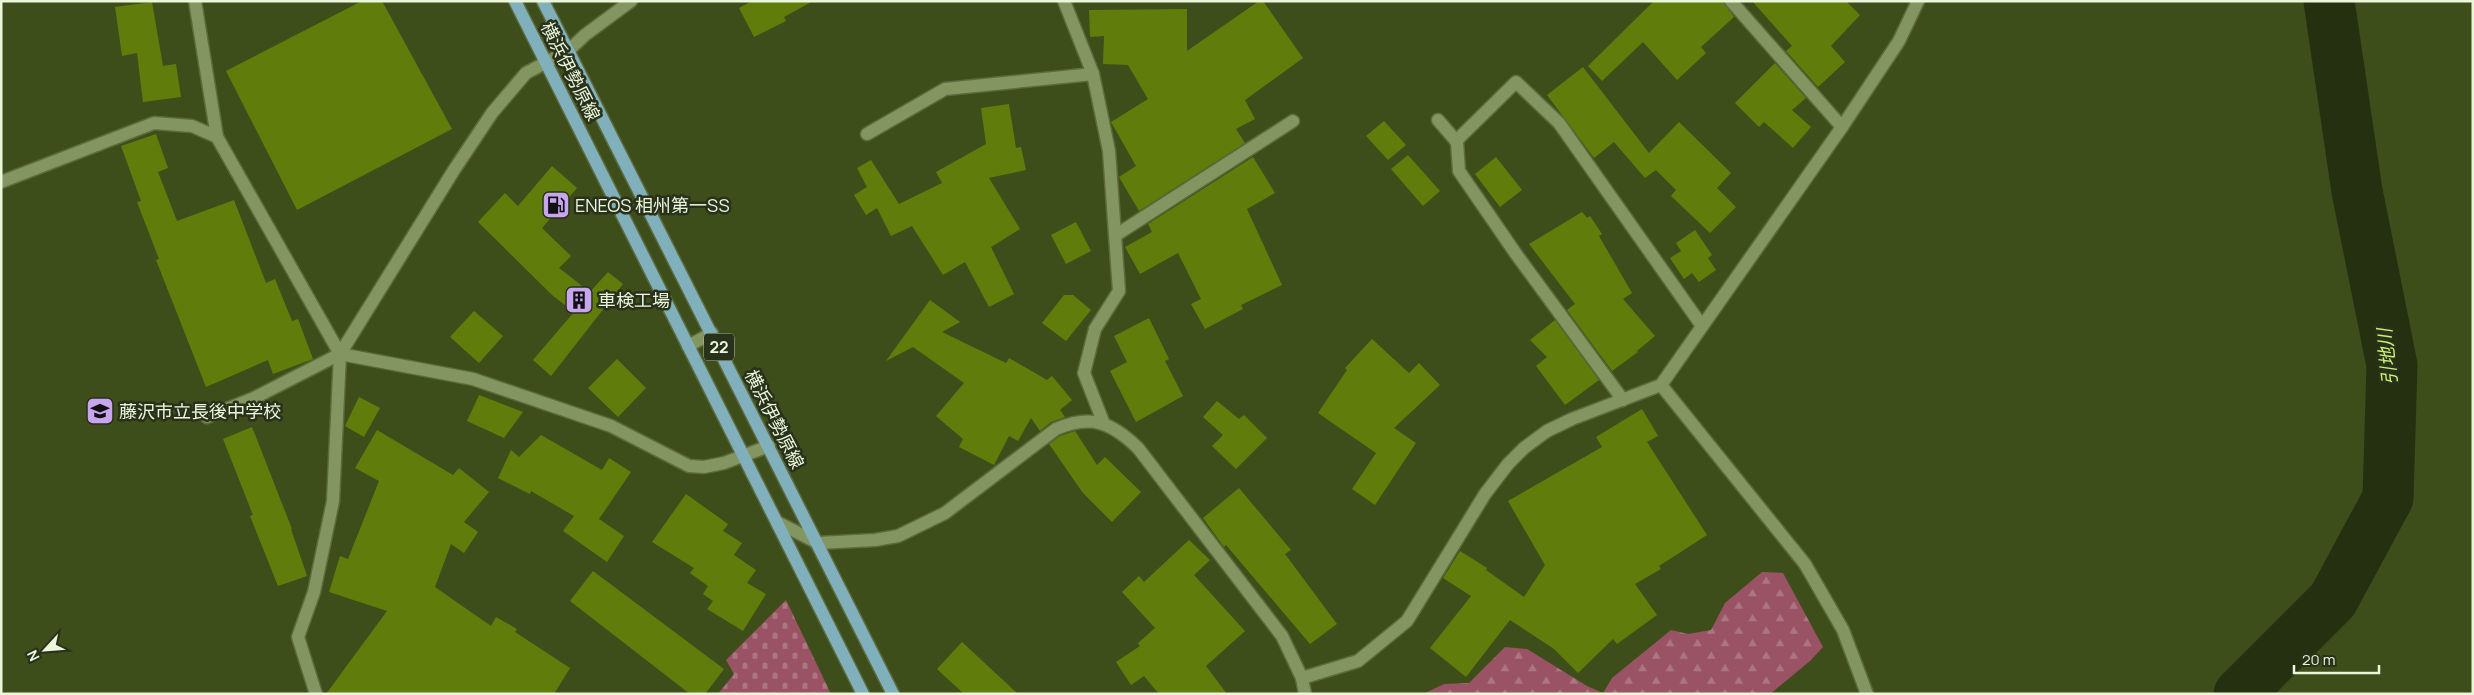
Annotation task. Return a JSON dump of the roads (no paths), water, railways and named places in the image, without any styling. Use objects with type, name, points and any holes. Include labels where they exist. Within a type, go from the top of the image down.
[{"type":"main road","name":"横浜伊勢原線","points":[[515,1],[863,694]]},
{"type":"main road","name":"横浜伊勢原線","points":[[543,1],[893,694]]},
{"type":"street","points":[[195,1],[217,137],[340,354]]},
{"type":"street","points":[[316,694],[298,637],[314,592],[333,500],[340,354],[454,170],[492,113],[526,73],[568,51],[585,35],[631,1]]},
{"type":"street","points":[[1064,1],[1093,74],[1109,150],[1119,291],[1095,329],[1084,373],[1104,424]]},
{"type":"street","points":[[1731,1],[1842,127]]},
{"type":"street","points":[[1302,678],[1358,661],[1407,621],[1485,494],[1508,464],[1524,448],[1547,432],[1661,385],[1842,127],[1899,41],[1918,1]]},
{"type":"street","points":[[867,134],[945,89],[1093,74]]},
{"type":"street","points":[[1456,141],[1516,82],[1559,123],[1702,326]]},
{"type":"street","points":[[1438,120],[1456,141],[1459,171],[1516,254],[1623,400]]},
{"type":"street","points":[[1116,235],[1293,121]]},
{"type":"street","points":[[1,182],[154,123],[192,126],[217,137]]},
{"type":"street","points":[[688,346],[712,333]]},
{"type":"street","points":[[207,417],[254,398],[340,354],[474,379],[611,426],[689,466],[704,468],[744,457],[769,446]]},
{"type":"street","points":[[1661,385],[1805,564],[1842,630],[1867,694]]},
{"type":"street","points":[[777,522],[818,543],[875,540],[898,536],[945,513],[1056,429],[1071,422],[1088,420],[1104,424],[1123,434],[1138,448],[1282,636],[1302,678],[1305,694]]},
{"type":"waterway","name":"引地川","points":[[2239,694],[2333,600],[2388,498],[2392,365],[2357,191],[2329,1]]},
{"type":"place","name":"ENEOS 相州第一SS","points":[[556,205]]},
{"type":"place","name":"車検工場","points":[[579,300]]},
{"type":"place","name":"藤沢市立長後中学校","points":[[100,411]]}]
